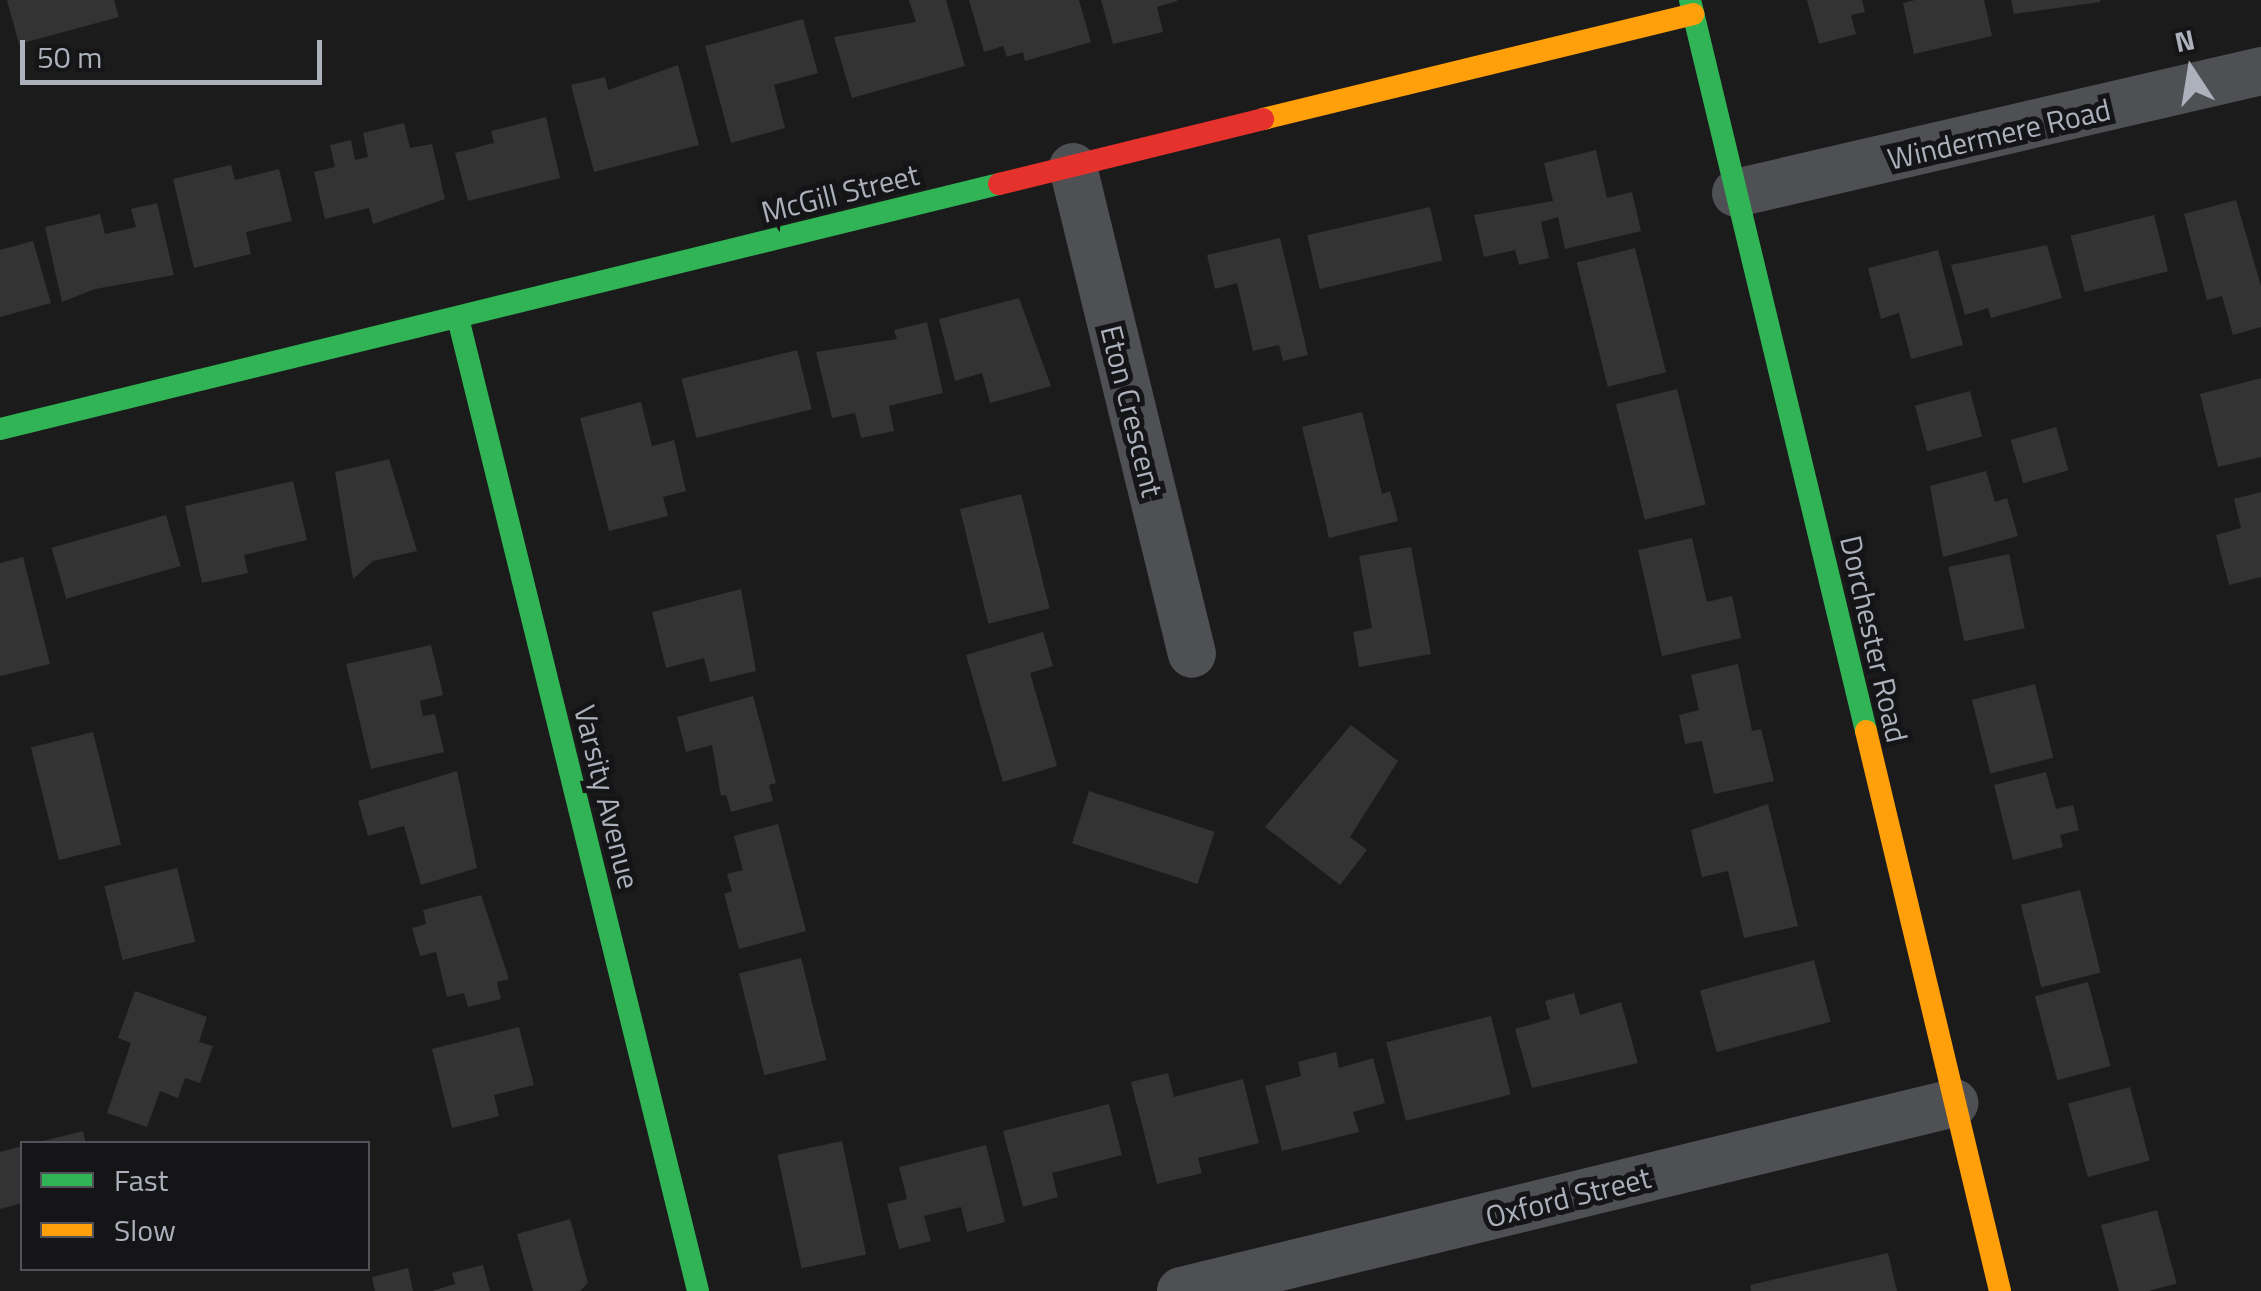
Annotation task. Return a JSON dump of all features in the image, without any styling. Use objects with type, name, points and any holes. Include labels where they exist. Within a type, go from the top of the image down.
[{"type":"street","name":"McGill Street","points":[[0,429],[1073,167],[1691,7]]},
{"type":"street","name":"Dorchester Road","points":[[1691,7],[2000,1291]]},
{"type":"street","name":"Windermere Road","points":[[1736,193],[2261,71]]},
{"type":"street","name":"Eton Crescent","points":[[1073,167],[1192,654]]},
{"type":"street","name":"Varsity Avenue","points":[[458,318],[698,1291]]},
{"type":"street","name":"Oxford Street","points":[[1181,1291],[1954,1103]]},
{"type":"building","points":[[7,0],[114,0],[119,17],[19,44]]},
{"type":"building","points":[[909,0],[946,0],[965,66],[852,98],[834,37],[916,22]]},
{"type":"building","points":[[969,0],[1079,0],[1091,42],[1025,61],[1023,52],[1007,57],[1003,46],[984,52]]},
{"type":"building","points":[[1101,0],[1177,1],[1157,7],[1163,32],[1113,44]]},
{"type":"building","points":[[1807,0],[1862,0],[1865,12],[1851,15],[1856,34],[1819,44]]},
{"type":"building","points":[[1984,0],[1992,36],[1914,54],[1903,3]]},
{"type":"building","points":[[2011,0],[2100,0],[2100,2],[2014,14]]},
{"type":"building","points":[[803,19],[818,73],[774,85],[785,128],[731,143],[705,46]]},
{"type":"building","points":[[678,65],[699,145],[594,172],[571,85],[605,77],[608,90]]},
{"type":"building","points":[[546,117],[560,178],[468,201],[455,153],[494,143],[491,131]]},
{"type":"building","points":[[404,123],[410,148],[432,144],[445,199],[373,224],[369,208],[325,219],[314,172],[335,167],[330,145],[351,140],[355,160],[368,157],[363,133]]},
{"type":"building","points":[[1596,150],[1607,198],[1632,192],[1641,231],[1565,249],[1558,217],[1541,222],[1549,258],[1519,265],[1515,250],[1484,257],[1474,215],[1553,201],[1544,163]]},
{"type":"building","points":[[231,165],[235,180],[279,169],[292,221],[246,232],[251,254],[194,268],[173,179]]},
{"type":"building","points":[[2236,200],[2261,286],[2261,327],[2233,335],[2222,296],[2207,300],[2184,214]]},
{"type":"building","points":[[157,203],[174,275],[95,289],[62,302],[45,227],[100,214],[105,234],[136,227],[131,209]]},
{"type":"building","points":[[1430,207],[1442,261],[1320,289],[1307,235]]},
{"type":"building","points":[[2154,215],[2168,271],[2085,292],[2071,236]]},
{"type":"building","points":[[1280,238],[1308,355],[1283,361],[1279,345],[1253,351],[1237,283],[1215,289],[1207,255]]},
{"type":"building","points":[[33,241],[51,303],[0,317],[0,250]]},
{"type":"building","points":[[2047,245],[2062,298],[1991,318],[1988,308],[1965,315],[1951,265]]},
{"type":"building","points":[[1635,248],[1666,372],[1608,387],[1577,263]]},
{"type":"building","points":[[1938,250],[1963,345],[1911,359],[1899,313],[1881,319],[1868,268]]},
{"type":"building","points":[[1019,298],[1051,386],[990,403],[982,373],[955,381],[939,319]]},
{"type":"building","points":[[927,322],[943,393],[889,406],[894,431],[861,438],[855,413],[832,418],[816,352],[897,339],[894,330]]},
{"type":"building","points":[[797,350],[812,409],[696,438],[682,379]]},
{"type":"building","points":[[2261,378],[2261,457],[2218,467],[2200,394]]},
{"type":"building","points":[[1677,389],[1706,504],[1645,520],[1616,404]]},
{"type":"building","points":[[1970,391],[1982,436],[1927,451],[1915,406]]},
{"type":"building","points":[[641,402],[652,446],[674,440],[686,491],[663,497],[668,516],[609,531],[580,418]]},
{"type":"building","points":[[1362,412],[1382,494],[1390,491],[1398,521],[1329,538],[1302,427]]},
{"type":"building","points":[[2056,427],[2068,470],[2023,483],[2011,440]]},
{"type":"building","points":[[389,459],[417,551],[373,561],[353,579],[335,472]]},
{"type":"building","points":[[1986,471],[1995,502],[2007,498],[2018,536],[1943,557],[1930,486]]},
{"type":"building","points":[[293,481],[307,540],[244,555],[248,573],[202,583],[185,506]]},
{"type":"building","points":[[2261,492],[2261,577],[2229,585],[2216,535],[2241,528],[2234,499]]},
{"type":"building","points":[[1021,494],[1050,608],[988,624],[960,509]]},
{"type":"building","points":[[166,515],[181,566],[66,599],[52,548]]},
{"type":"building","points":[[1692,538],[1707,602],[1732,596],[1741,638],[1662,656],[1638,550]]},
{"type":"building","points":[[1411,547],[1431,654],[1359,667],[1353,632],[1372,628],[1359,556]]},
{"type":"building","points":[[2009,554],[2025,628],[1964,641],[1948,567]]},
{"type":"building","points":[[23,557],[50,664],[0,676],[0,563]]},
{"type":"building","points":[[741,589],[756,671],[710,682],[704,658],[666,668],[652,612]]},
{"type":"building","points":[[1043,632],[1053,666],[1030,673],[1057,766],[1003,782],[966,655]]},
{"type":"building","points":[[431,645],[443,695],[420,701],[423,716],[435,714],[444,752],[371,769],[346,664]]},
{"type":"building","points":[[1738,664],[1752,731],[1761,729],[1774,781],[1714,794],[1702,741],[1685,744],[1679,715],[1699,710],[1691,675]]},
{"type":"building","points":[[2035,684],[2053,758],[1990,773],[1972,700]]},
{"type":"building","points":[[753,696],[776,783],[769,785],[773,801],[731,812],[726,795],[721,796],[712,745],[686,752],[677,717]]},
{"type":"building","points":[[1351,725],[1398,761],[1350,837],[1367,850],[1340,885],[1265,827]]},
{"type":"building","points":[[93,732],[121,845],[59,860],[31,747]]},
{"type":"building","points":[[457,771],[477,868],[421,885],[404,826],[368,836],[358,801]]},
{"type":"building","points":[[2046,772],[2056,809],[2073,805],[2079,830],[2060,835],[2063,847],[2013,860],[1994,785]]},
{"type":"building","points":[[1089,791],[1215,832],[1198,884],[1072,843]]},
{"type":"building","points":[[1768,804],[1798,926],[1744,938],[1728,871],[1702,877],[1691,830]]},
{"type":"building","points":[[778,824],[806,931],[739,949],[724,894],[732,891],[727,874],[743,870],[734,836]]},
{"type":"building","points":[[177,868],[195,942],[123,960],[104,886]]},
{"type":"building","points":[[2080,890],[2101,972],[2041,987],[2021,905]]},
{"type":"building","points":[[481,895],[509,979],[497,982],[501,999],[468,1007],[464,993],[447,997],[436,952],[420,956],[412,928],[426,924],[423,910]]},
{"type":"building","points":[[801,958],[826,1060],[764,1075],[739,973]]},
{"type":"building","points":[[1814,960],[1831,1022],[1717,1052],[1700,991]]},
{"type":"building","points":[[2088,982],[2111,1066],[2057,1080],[2035,996]]},
{"type":"building","points":[[135,991],[207,1017],[199,1042],[213,1046],[200,1083],[185,1078],[178,1098],[160,1091],[147,1127],[107,1113],[131,1043],[118,1038]]},
{"type":"building","points":[[1574,993],[1580,1015],[1621,1002],[1638,1063],[1532,1088],[1515,1029],[1550,1019],[1545,1001]]},
{"type":"building","points":[[1491,1016],[1511,1095],[1406,1121],[1386,1042]]},
{"type":"building","points":[[519,1027],[534,1085],[494,1095],[499,1116],[452,1128],[432,1049]]},
{"type":"building","points":[[1336,1052],[1339,1068],[1373,1058],[1385,1103],[1353,1112],[1359,1132],[1282,1151],[1265,1086],[1301,1076],[1298,1062]]},
{"type":"building","points":[[1168,1073],[1174,1097],[1243,1079],[1259,1143],[1198,1158],[1202,1173],[1157,1184],[1131,1082]]},
{"type":"building","points":[[2130,1087],[2150,1160],[2088,1177],[2068,1104]]},
{"type":"building","points":[[1109,1104],[1122,1155],[1052,1173],[1058,1197],[1023,1207],[1003,1131]]},
{"type":"building","points":[[83,1131],[85,1141],[43,1141]]},
{"type":"building","points":[[842,1141],[866,1254],[802,1268],[777,1155]]},
{"type":"building","points":[[986,1145],[1005,1222],[967,1232],[961,1207],[924,1216],[931,1241],[899,1249],[887,1204],[907,1199],[899,1167]]},
{"type":"building","points":[[20,1147],[20,1204],[0,1209],[0,1152]]},
{"type":"building","points":[[2157,1210],[2177,1283],[2148,1291],[2119,1291],[2101,1225]]},
{"type":"building","points":[[570,1219],[588,1283],[580,1291],[533,1291],[517,1234]]},
{"type":"building","points":[[1888,1253],[1897,1291],[1751,1291],[1750,1285]]},
{"type":"building","points":[[483,1265],[490,1291],[432,1291],[455,1284],[452,1273]]},
{"type":"building","points":[[408,1268],[413,1291],[375,1291],[372,1277]]},
{"type":"traffic: fast","points":[[1690,0],[1866,731]]},
{"type":"traffic: fast","points":[[0,429],[999,184]]},
{"type":"traffic: fast","points":[[458,318],[698,1291]]},
{"type":"traffic: slow","points":[[1263,119],[1693,14]]},
{"type":"traffic: slow","points":[[1866,731],[2000,1291]]},
{"type":"traffic: jam","points":[[999,184],[1263,119]]}]
